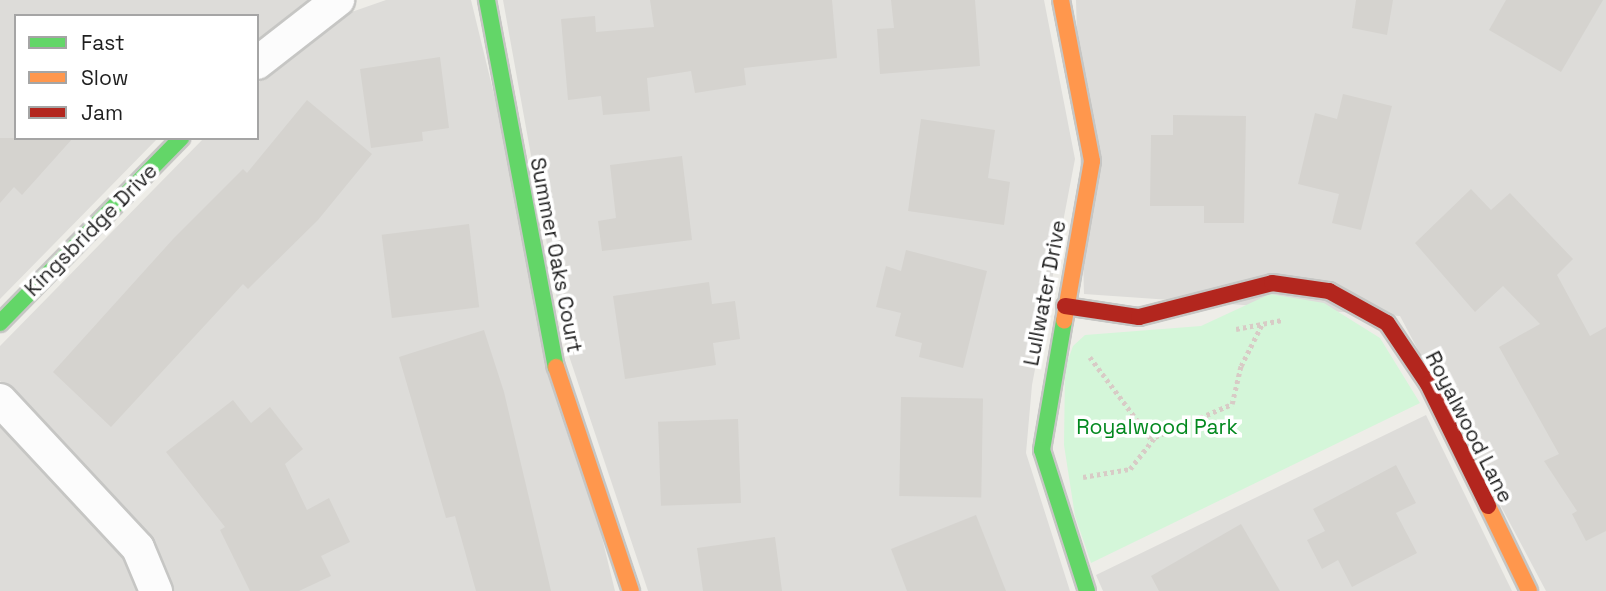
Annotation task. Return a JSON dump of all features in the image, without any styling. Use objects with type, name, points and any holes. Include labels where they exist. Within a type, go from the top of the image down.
[{"type":"street","points":[[259,61],[338,0]]},
{"type":"street","name":"Summer Oaks Court","points":[[487,0],[549,346],[631,591]]},
{"type":"street","name":"Lullwater Drive","points":[[1061,0],[1091,161],[1042,450],[1087,591]]},
{"type":"street","name":"Kingsbridge Drive","points":[[0,323],[179,140]]},
{"type":"street","name":"Royalwood Lane","points":[[1064,313],[1139,317],[1272,282],[1329,291],[1387,323],[1428,384],[1529,591]]},
{"type":"street","points":[[0,400],[138,548],[156,591]]},
{"type":"path","points":[[1064,313],[1088,354],[1152,440]]},
{"type":"path","points":[[1221,331],[1292,321]]},
{"type":"path","points":[[1075,479],[1130,469],[1152,440],[1231,404],[1241,366],[1262,324]]},
{"type":"path","points":[[1078,363],[1096,351]]},
{"type":"path","points":[[1075,467],[1078,491]]},
{"type":"shaded area","points":[[0,0],[312,0],[259,41],[259,14],[14,14],[14,140],[156,140],[0,299]]},
{"type":"shaded area","points":[[386,0],[471,0],[615,591],[172,591],[152,543],[0,381],[0,346],[202,140],[259,140],[259,82],[343,15]]},
{"type":"shaded area","points":[[503,0],[1044,0],[1075,159],[1032,385],[1026,453],[1070,591],[648,591],[565,344]]},
{"type":"shaded area","points":[[1076,0],[1606,0],[1606,591],[1546,591],[1400,316],[1084,294]]},
{"type":"shaded area","points":[[1426,415],[1512,591],[1103,591],[1096,575]]},
{"type":"shaded area","points":[[0,419],[123,554],[139,591],[0,591]]},
{"type":"green space","name":"Royalwood Park","points":[[1270,294],[1324,303],[1380,338],[1420,403],[1091,563],[1075,516],[1064,445],[1065,368],[1073,346],[1085,335],[1201,326]]},
{"type":"building","points":[[650,0],[832,0],[837,58],[744,68],[746,85],[695,93],[691,71],[647,78],[650,111],[603,115],[601,96],[568,100],[561,19],[595,16],[596,32],[654,27]]},
{"type":"building","points":[[891,0],[975,0],[980,66],[880,74],[877,29],[894,28]]},
{"type":"building","points":[[1356,0],[1393,0],[1387,35],[1352,28]]},
{"type":"building","points":[[1506,0],[1603,0],[1561,72],[1489,30]]},
{"type":"building","points":[[440,57],[449,128],[422,132],[423,141],[371,148],[360,69]]},
{"type":"building","points":[[1343,94],[1392,106],[1361,230],[1332,223],[1339,194],[1298,184],[1315,113],[1337,119]]},
{"type":"building","points":[[307,100],[372,154],[318,220],[248,289],[243,284],[111,427],[53,372],[174,238],[243,169],[247,173]]},
{"type":"building","points":[[1173,115],[1246,116],[1244,223],[1204,223],[1204,206],[1150,206],[1151,135],[1173,135]]},
{"type":"building","points":[[921,119],[995,130],[988,178],[1010,182],[1004,225],[908,211]]},
{"type":"building","points":[[0,138],[71,140],[22,195],[14,187],[0,203]]},
{"type":"building","points":[[682,156],[692,240],[602,251],[598,221],[616,218],[610,165]]},
{"type":"building","points":[[1471,189],[1491,210],[1510,193],[1573,259],[1557,275],[1590,336],[1606,327],[1606,531],[1586,541],[1572,514],[1577,511],[1544,461],[1559,454],[1499,347],[1540,324],[1503,286],[1475,312],[1415,243]]},
{"type":"building","points":[[469,224],[479,307],[392,318],[382,235]]},
{"type":"building","points":[[906,250],[987,271],[963,368],[919,357],[922,343],[895,336],[901,313],[876,307],[886,266],[901,271]]},
{"type":"building","points":[[709,282],[712,304],[735,301],[740,339],[713,343],[716,365],[625,379],[613,296]]},
{"type":"building","points":[[484,330],[504,392],[551,591],[476,591],[455,516],[446,518],[399,357]]},
{"type":"building","points":[[901,397],[983,398],[981,497],[899,496]]},
{"type":"building","points":[[233,400],[251,423],[270,407],[303,449],[285,464],[307,510],[329,498],[350,542],[321,556],[331,576],[299,591],[250,591],[220,530],[225,527],[166,452]]},
{"type":"building","points":[[738,419],[741,503],[661,506],[658,422]]},
{"type":"building","points":[[1396,465],[1416,503],[1396,513],[1417,553],[1352,587],[1338,560],[1322,569],[1307,540],[1325,531],[1313,509]]},
{"type":"building","points":[[976,515],[1006,591],[907,591],[891,549]]},
{"type":"building","points":[[1241,524],[1280,591],[1159,591],[1151,576]]},
{"type":"building","points":[[775,537],[782,591],[703,591],[697,548]]},
{"type":"traffic: fast","points":[[487,0],[556,367]]},
{"type":"traffic: fast","points":[[0,323],[179,140]]},
{"type":"traffic: fast","points":[[1064,321],[1042,450],[1087,591]]},
{"type":"traffic: slow","points":[[1061,0],[1092,161],[1064,321]]},
{"type":"traffic: slow","points":[[556,367],[631,591]]},
{"type":"traffic: slow","points":[[1488,506],[1529,591]]},
{"type":"traffic: jam","points":[[1065,306],[1139,317],[1272,283],[1329,291],[1387,323],[1428,384],[1488,506]]}]
